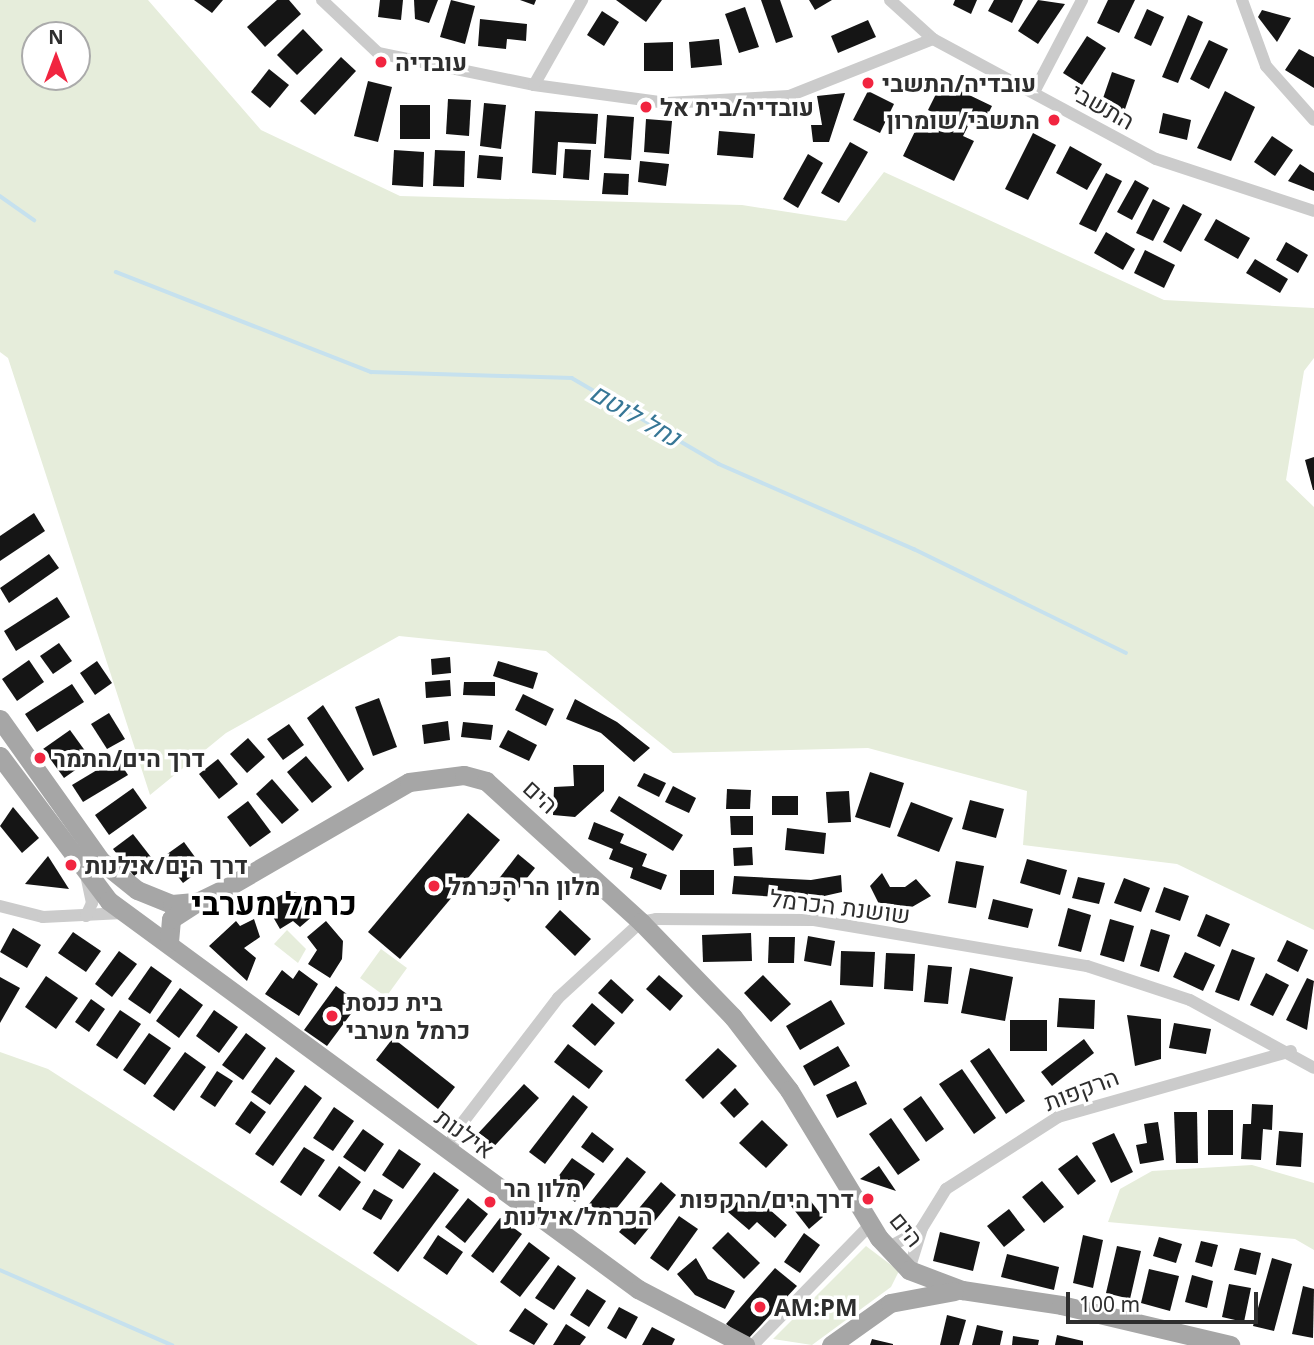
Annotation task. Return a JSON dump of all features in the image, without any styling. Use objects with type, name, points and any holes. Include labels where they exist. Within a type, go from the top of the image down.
[{"type":"main road","points":[[0,719],[118,877],[155,899],[197,902]]},
{"type":"main road","points":[[0,756],[85,876],[129,915],[169,942]]},
{"type":"main road","name":"הים","points":[[169,942],[172,919],[376,797],[409,782],[464,775],[506,796],[641,922],[757,1048],[887,1248],[909,1270],[962,1290]]},
{"type":"main road","name":"אילנות","points":[[169,942],[638,1289],[745,1345]]},
{"type":"main road","points":[[831,1345],[890,1303],[909,1270]]},
{"type":"main road","points":[[890,1303],[962,1290],[1061,1305],[1230,1345]]},
{"type":"street","points":[[322,0],[378,53],[534,85],[667,103],[789,96],[933,39]]},
{"type":"street","points":[[534,85],[582,0]]},
{"type":"street","name":"התשבי","points":[[890,0],[933,39],[1156,159],[1314,211]]},
{"type":"street","points":[[1034,92],[1082,0]]},
{"type":"street","points":[[1242,0],[1265,66],[1314,120]]},
{"type":"street","points":[[85,876],[92,903],[86,916]]},
{"type":"street","points":[[0,906],[43,917],[129,915]]},
{"type":"street","name":"שושנת הכרמל","points":[[641,922],[732,916],[814,920],[1087,966],[1190,1000],[1291,1051],[1314,1068]]},
{"type":"street","points":[[453,1154],[453,1135],[558,998],[641,922]]},
{"type":"street","name":"הרקפות","points":[[887,1248],[907,1242],[922,1228],[956,1179],[1058,1117],[1111,1097],[1291,1051]]},
{"type":"street","points":[[753,1345],[870,1224]]},
{"type":"street","name":"הרקפות","points":[[909,1270],[922,1228]]},
{"type":"green space","points":[[0,0],[148,0],[261,130],[400,196],[742,205],[846,221],[884,172],[1164,300],[1314,308],[1314,358],[1304,371],[1286,480],[1314,507],[1314,930],[1177,864],[1023,845],[1027,791],[868,748],[673,753],[546,651],[399,636],[226,733],[150,795],[8,358],[0,352]]},
{"type":"green space","points":[[287,930],[306,949],[298,963],[274,944]]},
{"type":"green space","points":[[381,949],[407,968],[386,997],[360,978]]},
{"type":"green space","points":[[0,1052],[48,1069],[478,1345],[0,1345]]},
{"type":"green space","points":[[1252,1165],[1314,1183],[1314,1250],[1295,1239],[1108,1222],[1120,1189],[1152,1171]]},
{"type":"green space","points":[[866,1246],[899,1271],[891,1287],[812,1345],[773,1339]]},
{"type":"building","points":[[194,0],[223,0],[212,13]]},
{"type":"building","points":[[277,0],[289,0],[301,14],[265,47],[247,27]]},
{"type":"building","points":[[380,0],[403,0],[401,20],[378,17]]},
{"type":"building","points":[[414,0],[438,0],[429,23],[415,19]]},
{"type":"building","points":[[451,0],[475,6],[465,44],[440,37]]},
{"type":"building","points":[[520,0],[536,0],[534,5]]},
{"type":"building","points":[[616,0],[662,0],[646,22]]},
{"type":"building","points":[[761,0],[780,0],[793,37],[776,43]]},
{"type":"building","points":[[809,0],[832,0],[815,10]]},
{"type":"building","points":[[955,0],[977,0],[971,14],[953,5]]},
{"type":"building","points":[[994,0],[1023,0],[1012,23],[988,11]]},
{"type":"building","points":[[1038,0],[1065,4],[1038,44],[1018,31]]},
{"type":"building","points":[[1108,0],[1135,0],[1119,33],[1097,23]]},
{"type":"building","points":[[745,7],[759,47],[739,53],[725,14]]},
{"type":"building","points":[[1147,9],[1164,17],[1151,46],[1134,38]]},
{"type":"building","points":[[1262,10],[1291,18],[1277,42],[1258,17]]},
{"type":"building","points":[[602,11],[619,22],[604,46],[587,35]]},
{"type":"building","points":[[1188,15],[1203,22],[1178,83],[1162,77]]},
{"type":"building","points":[[480,19],[527,24],[526,41],[507,39],[506,49],[478,46]]},
{"type":"building","points":[[868,20],[876,37],[838,53],[831,36]]},
{"type":"building","points":[[303,29],[323,50],[297,75],[277,55]]},
{"type":"building","points":[[1087,36],[1106,48],[1082,85],[1063,73]]},
{"type":"building","points":[[719,39],[722,65],[691,68],[689,42]]},
{"type":"building","points":[[1209,40],[1228,49],[1209,89],[1190,79]]},
{"type":"building","points":[[673,42],[673,71],[644,71],[644,43]]},
{"type":"building","points":[[1299,49],[1314,57],[1314,88],[1285,70]]},
{"type":"building","points":[[341,57],[356,71],[315,115],[300,101]]},
{"type":"building","points":[[269,69],[289,85],[270,108],[251,92]]},
{"type":"building","points":[[1112,72],[1135,80],[1123,115],[1100,107]]},
{"type":"building","points":[[368,81],[392,87],[378,142],[354,136]]},
{"type":"building","points":[[942,82],[992,106],[980,130],[969,124],[963,136],[974,141],[954,181],[903,156],[922,117],[938,125],[942,117],[928,110]]},
{"type":"building","points":[[868,91],[894,104],[880,133],[853,120]]},
{"type":"building","points":[[1225,91],[1255,107],[1231,161],[1197,148]]},
{"type":"building","points":[[845,93],[829,142],[813,142],[811,125],[822,125],[817,96]]},
{"type":"building","points":[[448,99],[471,100],[469,136],[446,134]]},
{"type":"building","points":[[484,103],[506,105],[501,149],[480,146]]},
{"type":"building","points":[[400,105],[430,105],[430,139],[400,139]]},
{"type":"building","points":[[535,111],[598,114],[596,144],[558,142],[556,175],[532,173]]},
{"type":"building","points":[[1163,113],[1191,120],[1187,140],[1159,133]]},
{"type":"building","points":[[607,115],[634,117],[631,160],[604,158]]},
{"type":"building","points":[[646,119],[672,121],[669,154],[644,152]]},
{"type":"building","points":[[719,131],[755,134],[753,158],[717,155]]},
{"type":"building","points":[[1033,133],[1056,145],[1028,200],[1005,189]]},
{"type":"building","points":[[1272,136],[1293,150],[1275,176],[1254,162]]},
{"type":"building","points":[[850,142],[868,152],[839,203],[821,193]]},
{"type":"building","points":[[1070,146],[1102,164],[1087,190],[1056,173]]},
{"type":"building","points":[[565,149],[591,150],[589,180],[563,178]]},
{"type":"building","points":[[394,150],[424,152],[423,187],[392,185]]},
{"type":"building","points":[[435,150],[465,151],[464,187],[433,186]]},
{"type":"building","points":[[808,154],[823,163],[798,208],[783,199]]},
{"type":"building","points":[[479,155],[503,157],[501,180],[477,178]]},
{"type":"building","points":[[640,161],[669,164],[666,186],[638,182]]},
{"type":"building","points":[[1300,164],[1314,173],[1314,191],[1288,181]]},
{"type":"building","points":[[604,173],[629,174],[628,195],[602,194]]},
{"type":"building","points":[[1106,173],[1122,181],[1096,232],[1079,224]]},
{"type":"building","points":[[1135,180],[1149,188],[1132,220],[1117,212]]},
{"type":"building","points":[[1153,199],[1170,208],[1153,241],[1136,233]]},
{"type":"building","points":[[1183,204],[1202,214],[1181,252],[1163,242]]},
{"type":"building","points":[[1216,219],[1250,238],[1238,259],[1204,240]]},
{"type":"building","points":[[1106,232],[1135,249],[1123,270],[1094,253]]},
{"type":"building","points":[[1286,242],[1308,255],[1298,273],[1276,260]]},
{"type":"building","points":[[1145,250],[1175,265],[1164,288],[1134,273]]},
{"type":"building","points":[[1255,259],[1288,279],[1280,293],[1246,273]]},
{"type":"building","points":[[1314,457],[1314,490],[1313,490],[1305,460]]},
{"type":"building","points":[[34,513],[45,531],[0,561],[0,536]]},
{"type":"building","points":[[49,554],[59,568],[9,603],[0,588]]},
{"type":"building","points":[[57,597],[70,617],[16,651],[4,631]]},
{"type":"building","points":[[59,643],[72,661],[53,674],[40,656]]},
{"type":"building","points":[[450,657],[451,673],[432,675],[431,659]]},
{"type":"building","points":[[29,660],[44,682],[17,701],[2,679]]},
{"type":"building","points":[[97,661],[112,683],[95,695],[80,673]]},
{"type":"building","points":[[498,661],[538,673],[533,689],[493,676]]},
{"type":"building","points":[[450,680],[451,696],[426,698],[425,682]]},
{"type":"building","points":[[464,682],[495,682],[495,696],[463,695]]},
{"type":"building","points":[[72,684],[84,702],[37,732],[25,714]]},
{"type":"building","points":[[523,694],[554,709],[546,726],[515,710]]},
{"type":"building","points":[[379,698],[397,747],[373,756],[355,707]]},
{"type":"building","points":[[575,699],[617,722],[650,748],[634,762],[601,733],[566,719]]},
{"type":"building","points":[[323,705],[364,769],[348,782],[307,718]]},
{"type":"building","points":[[109,713],[125,739],[107,749],[91,724]]},
{"type":"building","points":[[448,721],[450,740],[424,744],[422,725]]},
{"type":"building","points":[[463,722],[493,725],[491,740],[461,737]]},
{"type":"building","points":[[289,724],[304,745],[283,760],[267,739]]},
{"type":"building","points":[[70,730],[91,759],[64,778],[43,749]]},
{"type":"building","points":[[508,730],[537,745],[529,761],[499,747]]},
{"type":"building","points":[[248,738],[265,757],[247,773],[230,754]]},
{"type":"building","points":[[306,756],[332,787],[312,803],[287,772]]},
{"type":"building","points":[[117,758],[128,775],[83,802],[72,785]]},
{"type":"building","points":[[218,759],[238,784],[219,799],[199,774]]},
{"type":"building","points":[[573,765],[604,765],[604,791],[575,817],[553,815],[554,787],[574,786]]},
{"type":"building","points":[[870,772],[904,783],[890,828],[855,817]]},
{"type":"building","points":[[644,773],[666,783],[659,797],[637,786]]},
{"type":"building","points":[[272,779],[299,810],[282,824],[256,794]]},
{"type":"building","points":[[673,786],[696,798],[689,813],[665,802]]},
{"type":"building","points":[[133,788],[147,808],[109,835],[95,815]]},
{"type":"building","points":[[727,789],[751,790],[750,809],[726,809]]},
{"type":"building","points":[[849,791],[851,822],[828,823],[826,792]]},
{"type":"building","points":[[619,796],[683,835],[673,851],[610,811]]},
{"type":"building","points":[[772,796],[798,796],[798,815],[772,815]]},
{"type":"building","points":[[970,800],[1004,809],[996,838],[962,829]]},
{"type":"building","points":[[248,801],[271,832],[250,847],[227,817]]},
{"type":"building","points":[[911,802],[953,818],[939,852],[897,836]]},
{"type":"building","points":[[13,807],[39,838],[22,853],[0,826]]},
{"type":"building","name":"מלון הר הכרמל","points":[[468,813],[500,840],[400,959],[368,932]]},
{"type":"building","points":[[730,816],[753,816],[753,835],[731,835]]},
{"type":"building","points":[[594,822],[624,834],[620,843],[647,854],[642,866],[667,875],[661,890],[630,878],[633,868],[609,859],[613,849],[588,839]]},
{"type":"building","points":[[787,828],[826,833],[824,854],[785,850]]},
{"type":"building","points":[[133,834],[154,861],[134,876],[113,849]]},
{"type":"building","points":[[184,842],[203,868],[183,883],[163,857]]},
{"type":"building","points":[[752,847],[753,865],[734,866],[733,848]]},
{"type":"building","points":[[518,854],[535,868],[508,902],[491,889]]},
{"type":"building","points":[[48,856],[69,889],[25,884]]},
{"type":"building","points":[[1027,859],[1067,870],[1060,895],[1020,883]]},
{"type":"building","points":[[956,861],[984,866],[976,908],[948,903]]},
{"type":"building","points":[[680,870],[714,870],[714,895],[680,895]]},
{"type":"building","points":[[882,873],[890,887],[905,887],[916,879],[931,896],[912,907],[879,904],[870,886]]},
{"type":"building","points":[[841,875],[842,892],[811,899],[732,894],[734,876],[811,880]]},
{"type":"building","points":[[1078,877],[1105,883],[1099,904],[1072,898]]},
{"type":"building","points":[[1124,878],[1150,888],[1141,912],[1114,903]]},
{"type":"building","points":[[1164,887],[1189,896],[1180,921],[1155,912]]},
{"type":"building","points":[[290,891],[301,894],[314,915],[300,927],[293,921],[280,929],[265,903]]},
{"type":"building","points":[[993,899],[1033,909],[1028,928],[988,919]]},
{"type":"building","points":[[1068,908],[1091,915],[1081,952],[1058,946]]},
{"type":"building","points":[[560,910],[591,939],[575,956],[545,927]]},
{"type":"building","points":[[1206,914],[1230,924],[1220,947],[1197,936]]},
{"type":"building","points":[[254,919],[260,937],[244,948],[256,958],[247,981],[209,946],[236,921],[240,926]]},
{"type":"building","points":[[1110,919],[1134,926],[1124,962],[1100,955]]},
{"type":"building","points":[[326,921],[343,941],[342,959],[330,978],[308,964],[317,950],[307,937]]},
{"type":"building","points":[[13,928],[41,945],[27,968],[0,952]]},
{"type":"building","points":[[1151,929],[1170,935],[1159,972],[1140,966]]},
{"type":"building","points":[[73,932],[101,951],[86,972],[58,953]]},
{"type":"building","points":[[751,933],[752,961],[703,962],[702,935]]},
{"type":"building","points":[[808,936],[835,941],[831,966],[804,961]]},
{"type":"building","points":[[769,937],[795,937],[794,963],[768,963]]},
{"type":"building","points":[[1287,940],[1308,950],[1298,972],[1277,961]]},
{"type":"building","points":[[1232,949],[1255,958],[1239,1001],[1215,992]]},
{"type":"building","points":[[119,951],[137,964],[112,997],[95,984]]},
{"type":"building","points":[[841,951],[875,952],[873,987],[840,985]]},
{"type":"building","points":[[1185,952],[1215,965],[1203,991],[1173,977]]},
{"type":"building","points":[[886,953],[915,954],[913,991],[884,989]]},
{"type":"building","points":[[928,965],[952,967],[948,1004],[924,1002]]},
{"type":"building","points":[[151,966],[172,981],[150,1014],[128,999]]},
{"type":"building","points":[[970,968],[1013,977],[1005,1021],[961,1013]]},
{"type":"building","points":[[282,970],[293,979],[299,970],[318,984],[299,1016],[265,994]]},
{"type":"building","points":[[1266,973],[1289,985],[1273,1016],[1250,1005]]},
{"type":"building","points":[[659,975],[683,996],[670,1011],[646,989]]},
{"type":"building","points":[[763,975],[791,1004],[771,1022],[744,993]]},
{"type":"building","points":[[46,976],[78,998],[56,1029],[25,1007]]},
{"type":"building","points":[[0,977],[20,988],[0,1023]]},
{"type":"building","points":[[1307,978],[1314,981],[1307,1030],[1286,1020]]},
{"type":"building","points":[[611,979],[634,1000],[622,1014],[598,993]]},
{"type":"building","name":"בית כנסת כרמל מערבי","points":[[336,986],[359,1003],[327,1046],[304,1030]]},
{"type":"building","points":[[180,988],[203,1005],[179,1038],[156,1021]]},
{"type":"building","points":[[1059,998],[1095,1000],[1094,1029],[1057,1027]]},
{"type":"building","points":[[91,999],[105,1009],[89,1032],[75,1022]]},
{"type":"building","points":[[831,1000],[845,1024],[800,1050],[786,1026]]},
{"type":"building","points":[[592,1003],[615,1023],[595,1046],[572,1026]]},
{"type":"building","points":[[120,1010],[141,1024],[117,1059],[96,1045]]},
{"type":"building","points":[[214,1010],[238,1027],[219,1053],[196,1036]]},
{"type":"building","points":[[1127,1015],[1161,1019],[1161,1059],[1135,1066]]},
{"type":"building","points":[[1010,1020],[1047,1020],[1047,1051],[1010,1051]]},
{"type":"building","points":[[1174,1023],[1211,1029],[1206,1054],[1169,1048]]},
{"type":"building","points":[[149,1033],[171,1048],[145,1085],[123,1070]]},
{"type":"building","points":[[246,1033],[266,1048],[243,1080],[222,1065]]},
{"type":"building","points":[[393,1038],[455,1087],[438,1109],[376,1060]]},
{"type":"building","points":[[1084,1039],[1094,1053],[1052,1086],[1041,1072]]},
{"type":"building","points":[[568,1044],[603,1071],[589,1089],[554,1062]]},
{"type":"building","points":[[838,1046],[850,1066],[814,1086],[803,1066]]},
{"type":"building","points":[[718,1048],[737,1066],[703,1099],[685,1080]]},
{"type":"building","points":[[989,1048],[1025,1101],[1006,1114],[970,1061]]},
{"type":"building","points":[[185,1052],[206,1067],[174,1111],[153,1096]]},
{"type":"building","points":[[276,1057],[295,1071],[270,1105],[251,1092]]},
{"type":"building","points":[[962,1069],[996,1118],[974,1134],[939,1084]]},
{"type":"building","points":[[217,1071],[233,1081],[215,1107],[200,1097]]},
{"type":"building","points":[[856,1081],[867,1104],[837,1118],[826,1095]]},
{"type":"building","points":[[524,1084],[539,1098],[487,1154],[472,1140]]},
{"type":"building","points":[[305,1085],[322,1098],[273,1166],[255,1154]]},
{"type":"building","points":[[735,1088],[749,1104],[734,1118],[720,1103]]},
{"type":"building","points":[[573,1095],[588,1107],[545,1164],[529,1152]]},
{"type":"building","points":[[921,1096],[944,1129],[926,1142],[903,1109]]},
{"type":"building","points":[[251,1101],[266,1112],[250,1134],[235,1124]]},
{"type":"building","points":[[1252,1104],[1273,1105],[1272,1130],[1263,1129],[1261,1160],[1241,1159],[1243,1124],[1251,1124]]},
{"type":"building","points":[[334,1107],[354,1121],[333,1151],[313,1138]]},
{"type":"building","points":[[1208,1110],[1233,1110],[1233,1155],[1208,1155]]},
{"type":"building","points":[[1174,1112],[1197,1112],[1198,1163],[1176,1163]]},
{"type":"building","points":[[891,1118],[920,1160],[898,1175],[869,1134]]},
{"type":"building","points":[[762,1120],[788,1145],[766,1168],[739,1143]]},
{"type":"building","points":[[1158,1122],[1164,1160],[1140,1164],[1136,1145],[1147,1143],[1144,1124]]},
{"type":"building","points":[[363,1129],[384,1144],[365,1172],[343,1157]]},
{"type":"building","points":[[1279,1131],[1303,1133],[1301,1167],[1276,1165]]},
{"type":"building","points":[[592,1132],[614,1149],[603,1163],[581,1147]]},
{"type":"building","points":[[1114,1133],[1133,1172],[1111,1183],[1092,1143]]},
{"type":"building","points":[[304,1147],[325,1160],[301,1196],[280,1182]]},
{"type":"building","points":[[399,1149],[421,1164],[403,1189],[382,1175]]},
{"type":"building","points":[[1077,1155],[1096,1181],[1078,1195],[1058,1169]]},
{"type":"building","points":[[627,1157],[646,1172],[608,1219],[589,1204]]},
{"type":"building","points":[[572,1158],[595,1174],[575,1202],[552,1185]]},
{"type":"building","points":[[339,1166],[361,1182],[340,1211],[318,1196]]},
{"type":"building","points":[[879,1166],[896,1191],[860,1179]]},
{"type":"building","points":[[434,1172],[459,1190],[398,1272],[373,1253]]},
{"type":"building","points":[[1042,1181],[1064,1207],[1044,1223],[1022,1197]]},
{"type":"building","points":[[661,1182],[676,1195],[635,1245],[619,1232]]},
{"type":"building","points":[[374,1189],[393,1200],[381,1220],[362,1209]]},
{"type":"building","points":[[806,1195],[823,1217],[809,1229],[791,1206]]},
{"type":"building","points":[[468,1198],[488,1214],[465,1243],[445,1227]]},
{"type":"building","points":[[738,1201],[751,1211],[760,1201],[787,1225],[775,1238],[757,1222],[749,1230],[728,1212]]},
{"type":"building","points":[[1009,1209],[1025,1230],[1004,1247],[987,1226]]},
{"type":"building","points":[[679,1216],[698,1229],[668,1271],[650,1258]]},
{"type":"building","points":[[500,1218],[522,1234],[493,1273],[471,1256]]},
{"type":"building","points":[[728,1232],[760,1263],[744,1279],[712,1248]]},
{"type":"building","points":[[940,1232],[980,1242],[973,1271],[933,1261]]},
{"type":"building","points":[[804,1233],[820,1245],[800,1273],[784,1262]]},
{"type":"building","points":[[438,1235],[463,1252],[447,1275],[423,1258]]},
{"type":"building","points":[[1083,1235],[1103,1240],[1093,1288],[1073,1283]]},
{"type":"building","points":[[1159,1237],[1182,1244],[1176,1263],[1153,1256]]},
{"type":"building","points":[[1201,1241],[1218,1245],[1212,1267],[1195,1262]]},
{"type":"building","points":[[529,1242],[550,1258],[520,1297],[500,1282]]},
{"type":"building","points":[[1117,1246],[1141,1251],[1130,1299],[1106,1293]]},
{"type":"building","points":[[1240,1248],[1261,1253],[1256,1275],[1234,1270]]},
{"type":"building","points":[[1007,1254],[1059,1267],[1054,1290],[1001,1277]]},
{"type":"building","points":[[696,1258],[708,1279],[735,1291],[725,1309],[695,1295],[677,1274]]},
{"type":"building","points":[[1272,1258],[1292,1264],[1274,1331],[1253,1326]]},
{"type":"building","points":[[558,1265],[576,1278],[554,1310],[535,1298]]},
{"type":"building","points":[[775,1268],[797,1286],[747,1340],[726,1324]]},
{"type":"building","points":[[1149,1269],[1179,1276],[1170,1311],[1141,1303]]},
{"type":"building","points":[[1192,1275],[1213,1281],[1207,1308],[1185,1302]]},
{"type":"building","points":[[1229,1284],[1251,1288],[1244,1322],[1222,1317]]},
{"type":"building","points":[[1303,1286],[1314,1289],[1313,1338],[1292,1334]]},
{"type":"building","points":[[587,1289],[606,1301],[589,1327],[570,1315]]},
{"type":"building","points":[[619,1307],[638,1317],[626,1339],[607,1328]]},
{"type":"building","points":[[525,1308],[548,1324],[534,1345],[509,1331]]},
{"type":"building","points":[[947,1315],[966,1320],[959,1345],[940,1345]]},
{"type":"building","points":[[566,1324],[586,1337],[580,1345],[553,1345]]},
{"type":"building","points":[[977,1325],[1003,1331],[1000,1345],[972,1345]]},
{"type":"building","points":[[652,1327],[675,1339],[672,1345],[642,1345]]},
{"type":"building","points":[[1057,1335],[1083,1341],[1083,1345],[1055,1345]]},
{"type":"building","points":[[1013,1336],[1039,1340],[1038,1345],[1012,1345]]},
{"type":"building","points":[[872,1339],[893,1344],[893,1345],[870,1345]]},
{"type":"waterway","name":"נחל לוטם","points":[[0,196],[34,220]]},
{"type":"waterway","name":"נחל לוטם","points":[[116,272],[371,372],[572,378],[719,464],[914,549],[1126,653]]},
{"type":"waterway","points":[[0,1270],[172,1345]]},
{"type":"place","name":"עובדיה","points":[[381,62]]},
{"type":"place","name":"עובדיה/התשבי","points":[[868,83]]},
{"type":"place","name":"עובדיה/בית אל","points":[[646,107]]},
{"type":"place","name":"התשבי/שומרון","points":[[1054,120]]},
{"type":"place","name":"דרך הים/התמר","points":[[40,758]]},
{"type":"place","name":"דרך הים/אילנות","points":[[71,865]]},
{"type":"place","name":"מלון הר הכרמל","points":[[434,886]]},
{"type":"place","name":"בית כנסת כרמל מערבי","points":[[332,1016]]},
{"type":"place","name":"דרך הים/הרקפות","points":[[868,1199]]},
{"type":"place","name":"מלון הר הכרמל/אילנות","points":[[490,1202]]},
{"type":"place","name":"AM:PM","points":[[760,1307]]},
{"type":"district","name":"כרמל מערבי","points":[[274,903]]}]
